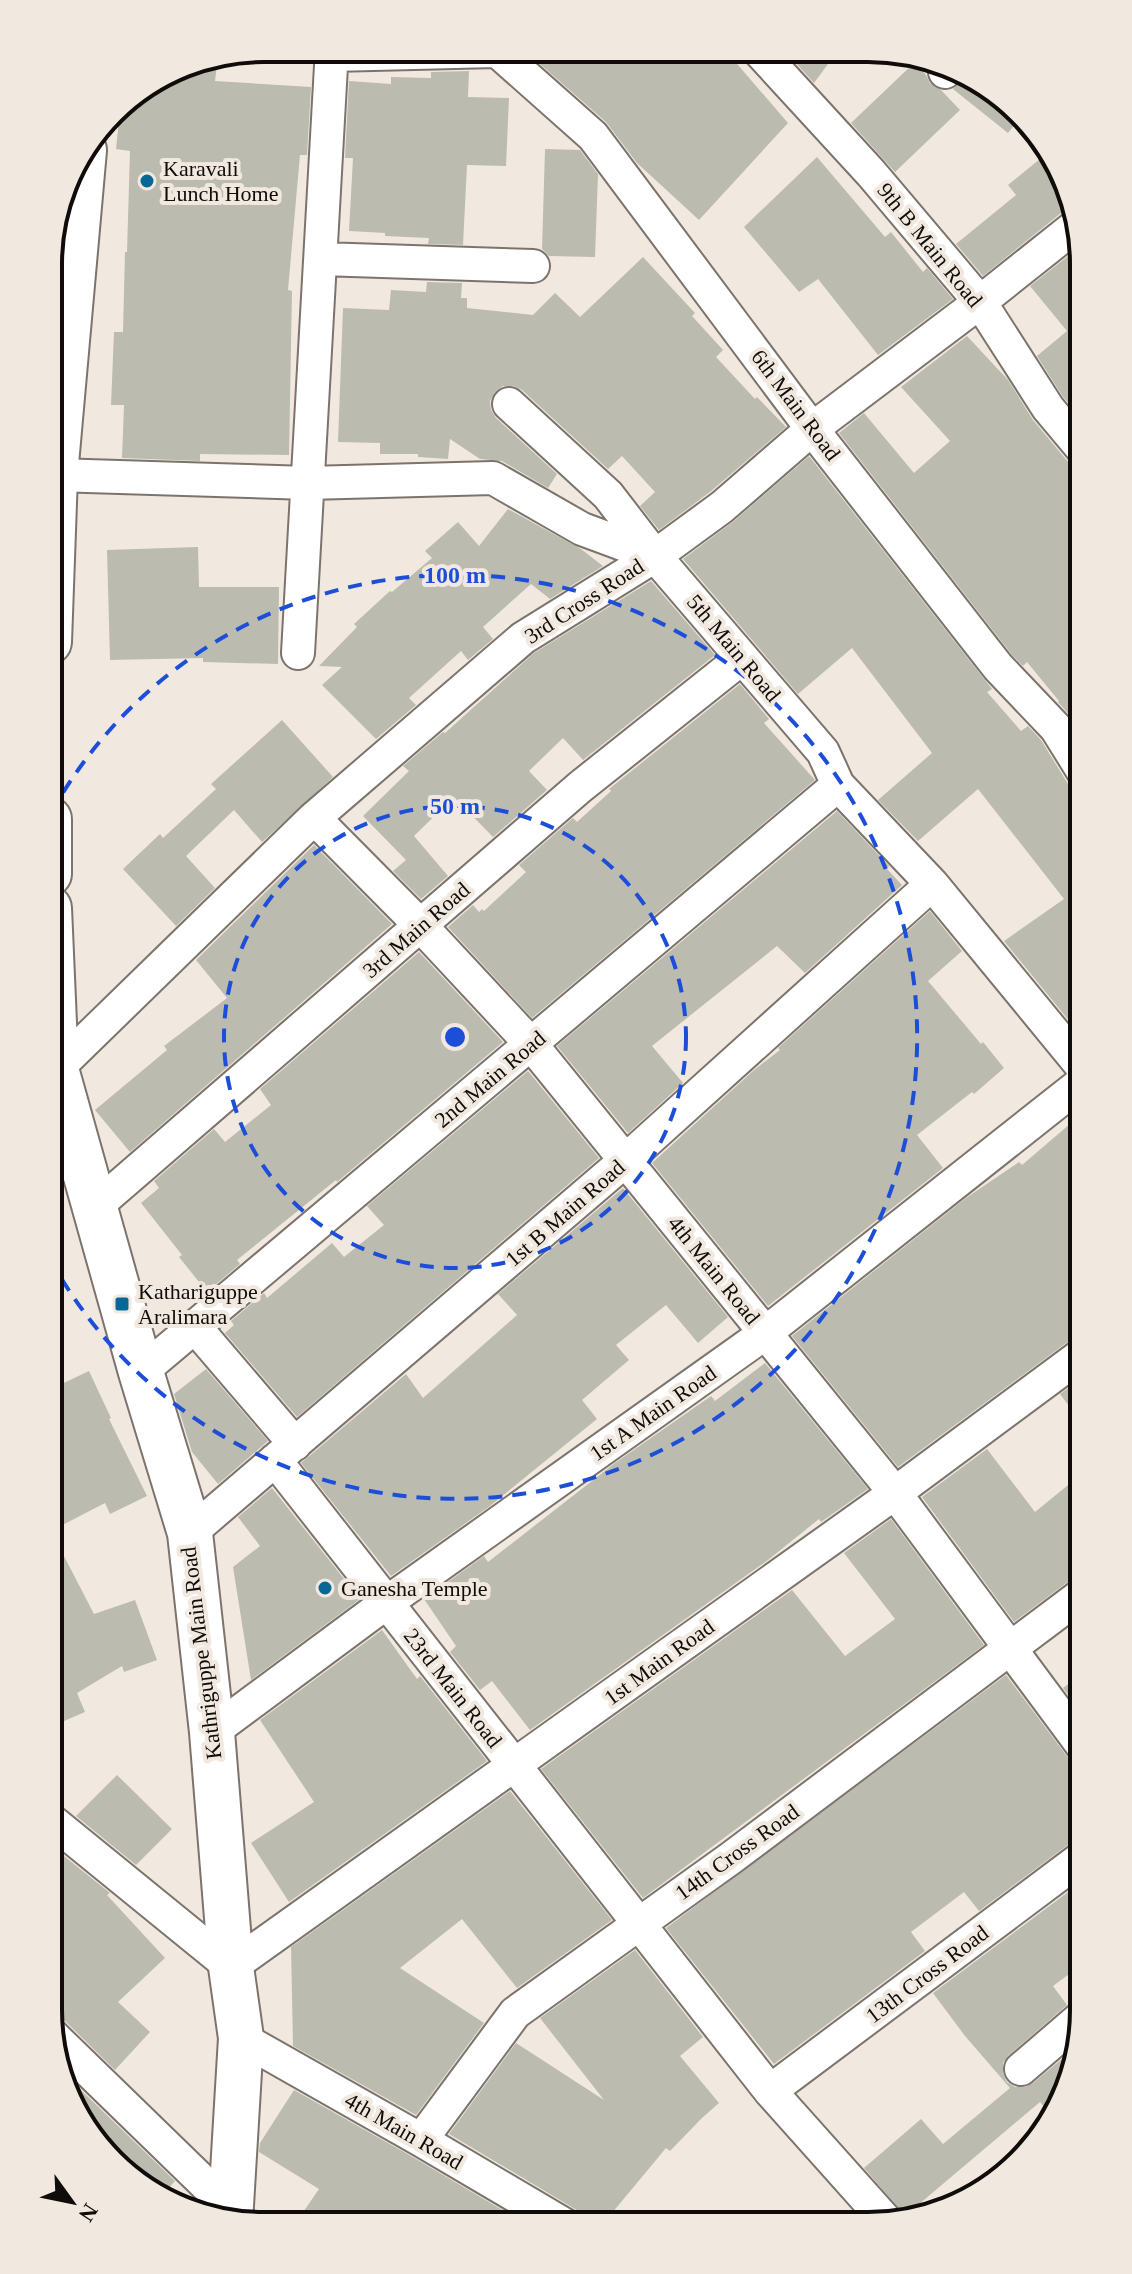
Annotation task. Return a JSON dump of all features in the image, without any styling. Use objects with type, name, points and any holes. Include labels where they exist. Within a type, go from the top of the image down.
[{"type":"main road","points":[[62,398],[82,177]]},
{"type":"main road","name":"Kathriguppe Main Road","points":[[62,1146],[65,1170],[95,1207],[190,1533],[212,1732],[231,1967],[241,2038],[230,2209]]},
{"type":"street","points":[[298,653],[331,62]]},
{"type":"street","name":"6th Main Road","points":[[510,62],[593,136],[812,429],[998,667],[1056,728],[1070,750]]},
{"type":"street","name":"9th B Main Road","points":[[769,62],[871,173],[980,302],[1048,408],[1070,434]]},
{"type":"street","name":"3rd Cross Road","points":[[62,1083],[314,818],[523,638],[655,556],[722,507],[812,429],[1067,233]]},
{"type":"street","points":[[321,259],[533,266]]},
{"type":"street","points":[[509,404],[608,495],[655,556]]},
{"type":"street","name":"5th Main Road","points":[[62,498],[308,483],[493,478],[582,529],[655,556],[823,752],[838,785],[932,884],[1070,1052]]},
{"type":"street","name":"3rd Main Road","points":[[95,1207],[580,787],[742,658]]},
{"type":"street","name":"2nd Main Road","points":[[141,1372],[838,785]]},
{"type":"street","name":"4th Main Road","points":[[314,818],[531,1044],[895,1493],[1070,1729]]},
{"type":"street","name":"1st B Main Road","points":[[190,1533],[626,1160],[932,884]]},
{"type":"street","name":"1st A Main Road","points":[[212,1732],[386,1603],[764,1334],[1070,1092]]},
{"type":"street","name":"23rd Main Road","points":[[195,1327],[285,1452],[386,1603],[770,2091],[878,2211]]},
{"type":"street","name":"1st Main Road","points":[[231,1967],[895,1493],[1070,1363]]},
{"type":"street","name":"14th Cross Road","points":[[421,2140],[515,2013],[731,1858],[1070,1604]]},
{"type":"street","points":[[62,1829],[231,1967]]},
{"type":"street","name":"13th Cross Road","points":[[770,2091],[1070,1866]]},
{"type":"street","points":[[1021,2069],[1069,2027]]},
{"type":"street","name":"4th Main Road","points":[[241,2038],[543,2212]]},
{"type":"street","points":[[66,2049],[223,2208]]},
{"type":"building","points":[[538,62],[735,62],[788,123],[699,220],[637,163],[606,122]]},
{"type":"building","points":[[795,62],[830,62],[814,83]]},
{"type":"building","points":[[910,67],[922,70],[930,83],[960,110],[895,172],[851,123]]},
{"type":"building","points":[[217,68],[215,81],[311,87],[307,155],[300,155],[288,290],[292,291],[289,455],[200,454],[200,461],[122,458],[124,405],[111,405],[114,332],[123,332],[130,151],[116,149],[121,121],[152,96],[186,77]]},
{"type":"building","points":[[469,71],[468,97],[509,98],[506,166],[467,165],[463,245],[428,244],[429,238],[349,231],[353,158],[345,158],[349,81],[391,84],[391,77],[431,78],[431,72]]},
{"type":"building","points":[[958,83],[980,96],[1014,125],[1008,133],[953,89]]},
{"type":"building","points":[[545,149],[580,150],[598,174],[595,257],[549,256],[542,249]]},
{"type":"building","points":[[817,157],[885,237],[891,232],[923,272],[927,268],[953,299],[878,355],[818,279],[799,292],[744,227]]},
{"type":"building","points":[[1040,159],[1063,212],[983,276],[956,244],[1016,195],[1008,185]]},
{"type":"building","points":[[1069,255],[1070,405],[1037,356],[1067,331],[1030,286]]},
{"type":"building","points":[[643,257],[695,313],[692,316],[723,350],[716,357],[786,427],[710,492],[659,530],[640,506],[655,492],[622,456],[608,469],[514,386],[503,386],[495,392],[490,401],[491,410],[557,474],[548,488],[502,461],[480,459],[450,439],[448,459],[418,457],[418,454],[380,454],[380,443],[338,442],[343,308],[389,310],[391,290],[426,292],[427,282],[462,283],[461,298],[467,298],[467,308],[533,315],[555,293],[580,317]]},
{"type":"building","points":[[967,336],[1008,380],[1033,420],[1070,464],[1070,716],[1027,662],[1023,666],[1012,655],[839,433],[864,413],[914,473],[950,441],[901,387]]},
{"type":"building","points":[[809,456],[992,689],[987,692],[1021,731],[1028,726],[1041,740],[1070,786],[1070,1022],[1004,941],[1064,899],[978,789],[918,841],[878,800],[932,753],[852,648],[798,694],[683,559],[734,521]]},
{"type":"building","points":[[508,509],[581,549],[603,566],[550,599],[531,584],[483,627],[493,639],[468,660],[461,651],[409,698],[416,705],[376,739],[322,685],[342,667],[319,666],[357,627],[354,624],[432,558],[425,551],[458,522],[479,546]]},
{"type":"building","points":[[198,547],[199,587],[279,587],[278,664],[203,662],[203,658],[110,660],[107,550]]},
{"type":"building","points":[[651,581],[715,655],[583,760],[563,738],[529,771],[547,790],[493,837],[454,797],[414,836],[448,876],[421,899],[393,871],[406,860],[363,816],[409,771],[403,766],[445,733],[534,653]]},
{"type":"building","points":[[740,684],[769,719],[764,723],[815,780],[532,1018],[448,927],[473,905],[479,912],[484,911],[526,872],[519,865],[573,818],[577,822],[611,791],[609,789]]},
{"type":"building","points":[[282,720],[333,777],[262,842],[234,810],[186,856],[215,888],[176,926],[123,869],[160,834],[163,838],[216,789],[211,784]]},
{"type":"building","points":[[837,811],[889,866],[887,869],[902,885],[805,973],[777,946],[652,1046],[683,1083],[628,1133],[557,1046]]},
{"type":"building","points":[[314,845],[392,924],[130,1152],[95,1110],[167,1050],[164,1046],[227,998],[196,960]]},
{"type":"building","points":[[930,911],[962,951],[928,981],[1004,1068],[917,1135],[943,1168],[768,1306],[652,1163]]},
{"type":"building","points":[[419,952],[503,1042],[337,1182],[237,1260],[240,1264],[207,1292],[141,1203],[159,1188],[154,1181],[214,1129],[225,1142],[271,1105],[260,1089]]},
{"type":"building","points":[[528,1071],[599,1158],[297,1417],[225,1333],[234,1325],[231,1321],[264,1293],[267,1298],[332,1243],[344,1257],[384,1225],[367,1206]]},
{"type":"building","points":[[1070,1124],[1070,1340],[898,1467],[792,1336],[966,1198],[1019,1162],[1022,1165]]},
{"type":"building","points":[[623,1188],[728,1317],[698,1343],[666,1305],[616,1345],[629,1360],[582,1400],[597,1419],[490,1506],[391,1576],[301,1463],[406,1374],[423,1398],[517,1315],[498,1294]]},
{"type":"building","points":[[765,1363],[868,1489],[821,1522],[819,1519],[768,1560],[530,1730],[492,1681],[480,1690],[450,1652],[456,1646],[424,1599],[484,1556],[488,1562],[615,1463],[711,1396],[715,1401]]},
{"type":"building","points":[[206,1369],[268,1441],[218,1484],[192,1452],[174,1394]]},
{"type":"building","points":[[89,1371],[147,1496],[110,1514],[105,1503],[62,1525],[62,1384]]},
{"type":"building","points":[[1070,1387],[1070,1407],[1060,1394]]},
{"type":"building","points":[[987,1449],[1035,1512],[1070,1483],[1070,1580],[1014,1622],[922,1497]]},
{"type":"building","points":[[272,1488],[360,1599],[251,1680],[233,1567],[260,1546],[238,1517]]},
{"type":"building","points":[[891,1519],[984,1645],[643,1898],[541,1769],[792,1590],[845,1656],[895,1619],[844,1553]]},
{"type":"building","points":[[62,1552],[94,1614],[135,1600],[157,1660],[124,1672],[122,1666],[77,1693],[85,1712],[62,1722]]},
{"type":"building","points":[[382,1630],[417,1679],[420,1676],[487,1761],[289,1902],[251,1843],[314,1802],[260,1720]]},
{"type":"building","points":[[1006,1675],[1070,1760],[1070,1843],[979,1911],[964,1892],[911,1932],[925,1951],[774,2064],[666,1928]]},
{"type":"building","points":[[1070,1683],[1070,1697],[1063,1688]]},
{"type":"building","points":[[117,1775],[172,1829],[136,1865],[76,1816]]},
{"type":"building","points":[[510,1791],[612,1920],[517,1988],[462,1919],[400,1968],[484,2023],[416,2115],[293,2046],[291,1947]]},
{"type":"building","points":[[62,1854],[110,1893],[107,1895],[165,1958],[118,2002],[150,2032],[115,2070],[62,2020]]},
{"type":"building","points":[[1070,1890],[1070,1973],[1053,1986],[1067,2005],[1003,2063],[1007,2082],[1015,2087],[1025,2087],[1064,2057],[1049,2100],[1045,2108],[1040,2102],[918,2205],[899,2209],[864,2168],[921,2119],[943,2144],[1010,2088],[933,1993]]},
{"type":"building","points":[[635,1950],[703,2037],[680,2056],[719,2103],[670,2151],[666,2148],[613,2212],[578,2212],[449,2134],[516,2043],[604,2100],[540,2018]]},
{"type":"building","points":[[78,2087],[175,2181],[169,2188],[131,2162],[96,2122]]},
{"type":"building","points":[[294,2090],[506,2212],[303,2212],[319,2189],[259,2152],[260,2143]]},
{"type":"place","name":"Karavali Lunch Home","points":[[147,181]]},
{"type":"place","name":"Kathariguppe Aralimara","points":[[122,1304]]},
{"type":"place","name":"Ganesha Temple","points":[[325,1588]]}]
